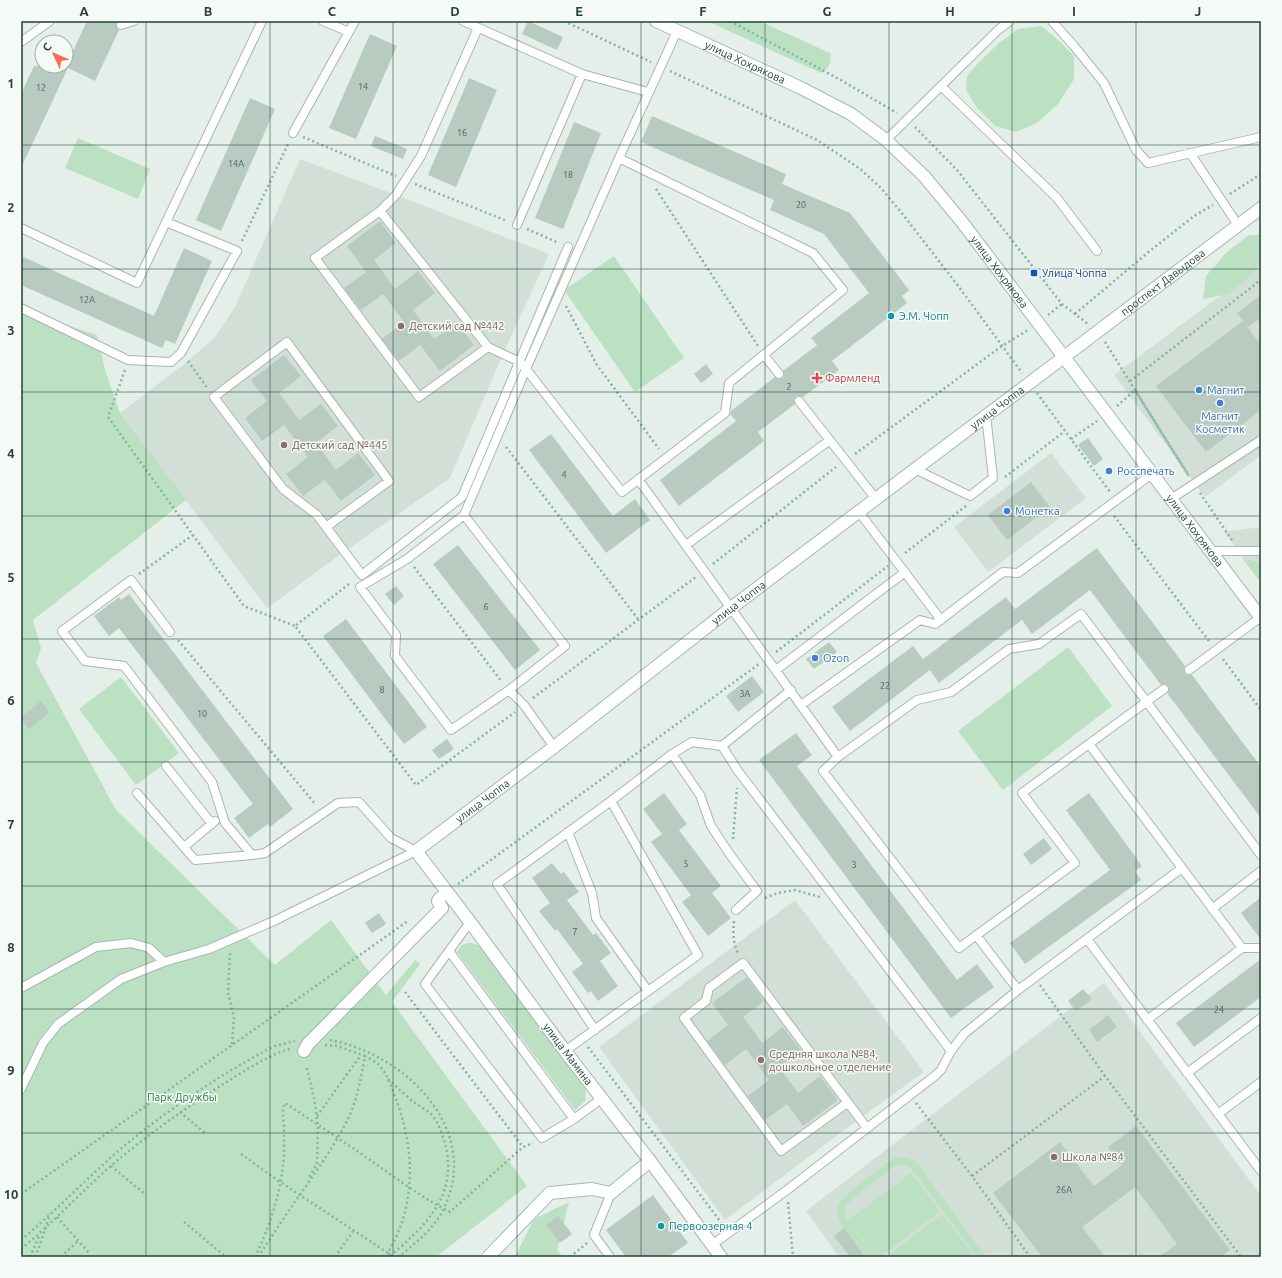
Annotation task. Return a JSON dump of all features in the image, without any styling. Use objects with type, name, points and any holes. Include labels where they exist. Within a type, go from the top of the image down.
[{"type":"street","name":"улица Хохрякова","points":[[656,21],[801,88],[851,114],[886,140],[924,176],[962,222],[1261,618]]},
{"type":"street","name":"проспект Давыдова","points":[[1064,356],[1261,208]]},
{"type":"street","name":"улица Чоппа","points":[[416,851],[554,747],[731,608],[1064,356]]},
{"type":"street","name":"улица Мамина","points":[[416,851],[721,1257]]},
{"type":"street","points":[[308,1045],[442,908],[438,901],[440,898]]},
{"type":"street","points":[[488,1257],[550,1193],[592,1189],[611,1193],[650,1161]]},
{"type":"lane","points":[[21,42],[50,21]]},
{"type":"lane","points":[[121,25],[134,21]]},
{"type":"lane","points":[[21,228],[136,283],[262,21]]},
{"type":"lane","points":[[323,21],[349,32]]},
{"type":"lane","points":[[293,133],[355,21]]},
{"type":"lane","points":[[464,21],[582,74],[648,92]]},
{"type":"lane","points":[[886,140],[998,30],[1010,21]]},
{"type":"lane","points":[[1052,21],[1104,83],[1136,150],[1148,162],[1261,136]]},
{"type":"lane","points":[[478,28],[421,156],[396,195],[380,211],[315,258],[419,397],[488,347]]},
{"type":"lane","points":[[464,515],[564,646],[509,690],[451,730],[395,656],[396,635],[360,587],[408,559],[464,515],[559,293],[648,92],[677,31]]},
{"type":"lane","points":[[517,225],[582,74]]},
{"type":"lane","points":[[941,86],[1057,198],[1097,251]]},
{"type":"lane","points":[[1190,153],[1238,225]]},
{"type":"lane","points":[[380,211],[488,347],[520,362],[622,492],[725,413],[729,383],[843,290],[813,253],[619,158]]},
{"type":"lane","points":[[21,308],[128,360],[171,362],[181,353],[237,251],[166,222]]},
{"type":"lane","points":[[326,527],[389,481],[287,342],[214,396],[283,490],[317,516],[362,575],[462,497],[568,247]]},
{"type":"lane","points":[[764,355],[779,374]]},
{"type":"lane","points":[[799,400],[876,499]]},
{"type":"lane","points":[[915,469],[970,496],[992,478],[986,415]]},
{"type":"lane","points":[[686,545],[830,440]]},
{"type":"lane","points":[[1171,499],[1261,440]]},
{"type":"lane","points":[[801,705],[920,620],[935,624],[1003,572],[1018,573],[1152,474]]},
{"type":"lane","points":[[638,479],[838,757]]},
{"type":"lane","points":[[859,512],[941,620]]},
{"type":"lane","points":[[1210,551],[1261,551]]},
{"type":"lane","points":[[776,670],[905,572]]},
{"type":"lane","points":[[170,632],[130,580],[62,631],[85,661],[124,666],[212,782],[225,823],[252,855]]},
{"type":"lane","points":[[1164,689],[1146,702],[1022,793],[1075,863],[959,948],[823,770],[838,757],[917,700],[951,692],[1009,650],[1039,644],[1081,614],[1146,702],[1261,855]]},
{"type":"lane","points":[[1189,670],[1261,618]]},
{"type":"lane","points":[[509,690],[524,705],[554,747]]},
{"type":"lane","points":[[595,1030],[497,884],[672,754],[692,742],[722,746],[791,690]]},
{"type":"lane","points":[[1089,744],[1242,948]]},
{"type":"lane","points":[[722,746],[738,771],[951,1051]]},
{"type":"lane","points":[[672,754],[700,795],[712,826],[731,856],[757,891],[736,910]]},
{"type":"lane","points":[[166,766],[212,824]]},
{"type":"lane","points":[[137,793],[195,860],[265,853],[338,803],[359,802],[391,838],[416,851]]},
{"type":"lane","points":[[565,1051],[698,955],[611,800]]},
{"type":"lane","points":[[184,847],[222,815]]},
{"type":"lane","points":[[568,832],[592,892],[596,918],[648,991]]},
{"type":"lane","points":[[21,1089],[43,1043],[58,1024],[121,979],[164,962],[209,950],[276,920],[416,851]]},
{"type":"lane","points":[[712,1245],[787,1190],[936,1075],[941,1070],[951,1051],[964,1034],[1035,977],[1182,868]]},
{"type":"lane","points":[[1212,909],[1261,871]]},
{"type":"lane","points":[[470,922],[425,984],[542,1138],[574,1119],[601,1098]]},
{"type":"lane","points":[[976,935],[1018,990]]},
{"type":"lane","points":[[1087,939],[1218,1114],[1260,1166]]},
{"type":"lane","points":[[21,988],[96,947],[131,943],[149,948],[164,962]]},
{"type":"lane","points":[[1147,1020],[1242,948],[1261,948]]},
{"type":"lane","points":[[449,951],[574,1119]]},
{"type":"lane","points":[[847,1103],[781,1151],[684,1018],[706,1002],[709,988],[743,963],[866,1128]]},
{"type":"lane","points":[[1187,1073],[1261,1018]]},
{"type":"lane","points":[[1218,1114],[1261,1082]]},
{"type":"lane","points":[[610,1257],[594,1235],[611,1193]]},
{"type":"path","points":[[564,21],[817,140],[859,168],[881,188],[959,287],[1115,498],[1107,507],[1217,650],[1261,710]]},
{"type":"path","points":[[730,21],[840,79],[907,120],[957,170],[1062,304],[1098,330],[1194,484]]},
{"type":"path","points":[[237,251],[293,133],[568,247]]},
{"type":"path","points":[[644,170],[764,355]]},
{"type":"path","points":[[1075,314],[1194,216],[1222,200],[1261,174]]},
{"type":"path","points":[[1130,382],[1261,280]]},
{"type":"path","points":[[559,293],[597,365],[665,458]]},
{"type":"path","points":[[128,360],[108,417],[244,606],[295,626],[416,784],[704,571],[846,460],[1002,346],[1038,323],[1062,304]]},
{"type":"path","points":[[188,361],[214,396]]},
{"type":"path","points":[[1135,390],[1194,484],[1239,551]]},
{"type":"path","points":[[498,436],[638,619]]},
{"type":"path","points":[[130,580],[192,535]]},
{"type":"path","points":[[408,559],[509,690]]},
{"type":"path","points":[[295,626],[362,575]]},
{"type":"path","points":[[170,632],[323,813]]},
{"type":"path","points":[[731,856],[738,771]]},
{"type":"path","points":[[762,900],[778,893],[795,890],[817,897],[835,898]]},
{"type":"path","points":[[736,910],[733,934],[735,946],[743,963]]},
{"type":"path","points":[[21,1194],[412,919]]},
{"type":"path","points":[[231,940],[228,993],[234,1017],[232,1045]]},
{"type":"path","points":[[1035,977],[1105,1076],[1241,1257]]},
{"type":"path","points":[[405,992],[523,1147]]},
{"type":"path","points":[[582,1039],[729,1233]]},
{"type":"path","points":[[21,1250],[40,1234],[111,1166],[180,1112],[254,1065],[280,1052],[331,1040],[358,1047],[380,1058],[410,1080],[435,1107],[449,1132],[455,1172],[453,1184],[444,1209],[438,1220],[428,1232],[399,1257]]},
{"type":"path","points":[[21,1240],[126,1145],[166,1114],[250,1059],[275,1046],[293,1041],[308,1045],[337,1046],[363,1056],[378,1064],[387,1077],[407,1096],[431,1114],[444,1140],[447,1153],[447,1180],[438,1206],[431,1217],[390,1256],[388,1253],[280,1182],[241,1154]]},
{"type":"path","points":[[316,1116],[363,1056]]},
{"type":"path","points":[[258,1257],[338,1138],[347,1120],[359,1088],[363,1056]]},
{"type":"path","points":[[300,1195],[317,1164],[318,1125],[307,1068]]},
{"type":"path","points":[[972,1176],[1105,1076]]},
{"type":"path","points":[[387,1077],[404,1120],[408,1139],[410,1165],[406,1209],[400,1229],[388,1253]]},
{"type":"path","points":[[910,1095],[972,1176],[1030,1257]]},
{"type":"path","points":[[255,1257],[264,1239],[277,1202],[284,1158],[283,1107],[285,1103],[409,1187],[450,1212],[523,1147],[542,1138]]},
{"type":"path","points":[[180,1112],[206,1133]]},
{"type":"path","points":[[111,1166],[146,1195]]},
{"type":"path","points":[[787,1190],[793,1257]]},
{"type":"path","points":[[34,1257],[47,1227],[50,1214]]},
{"type":"path","points":[[57,1217],[89,1253]]},
{"type":"path","points":[[184,1222],[226,1257]]},
{"type":"path","points":[[335,1257],[354,1230]]},
{"type":"path","points":[[30,1257],[40,1234]]},
{"type":"path","points":[[570,1257],[580,1250],[594,1235]]},
{"type":"path","points":[[61,1257],[78,1241]]},
{"type":"shaded area","points":[[300,159],[549,254],[503,354],[450,478],[267,608],[120,413],[188,361],[215,337],[235,307]]},
{"type":"shaded area","points":[[1261,265],[1261,455],[1205,497],[1114,375]]},
{"type":"shaded area","points":[[1051,453],[1086,498],[988,572],[954,527]]},
{"type":"shaded area","points":[[1261,527],[1261,582],[1224,532]]},
{"type":"shaded area","name":"Средняя школа №84, дошкольное отделение","points":[[795,900],[924,1072],[725,1220],[599,1047]]},
{"type":"shaded area","name":"Школа №84","points":[[1104,983],[1261,1196],[1261,1257],[839,1257],[806,1211]]},
{"type":"green space","points":[[707,21],[759,21],[830,53],[831,60],[828,67],[821,73]]},
{"type":"green space","points":[[1041,26],[1055,37],[1074,56],[1074,79],[1058,104],[1037,123],[1016,132],[995,126],[978,109],[966,90],[967,76],[998,44],[1018,29]]},
{"type":"green space","points":[[78,138],[150,169],[138,199],[65,168]]},
{"type":"green space","points":[[1249,235],[1261,235],[1261,263],[1249,277],[1228,294],[1203,299],[1206,276],[1227,252]]},
{"type":"green space","points":[[614,256],[684,358],[635,392],[564,290]]},
{"type":"green space","name":"Парк Дружбы","points":[[21,310],[97,335],[105,370],[120,413],[186,500],[33,620],[41,648],[36,663],[116,810],[275,965],[331,920],[386,995],[415,960],[420,964],[392,1002],[527,1186],[436,1257],[21,1257]]},
{"type":"green space","points":[[1242,558],[1261,563],[1261,583]]},
{"type":"green space","points":[[1068,647],[1112,706],[1003,790],[958,731]]},
{"type":"green space","points":[[121,677],[179,753],[136,785],[79,709]]},
{"type":"green space","points":[[468,943],[475,944],[482,948],[585,1088],[585,1101],[575,1110],[457,952],[462,945]]},
{"type":"green space","points":[[902,1157],[909,1158],[918,1164],[986,1257],[977,1257],[912,1169],[905,1165],[901,1165],[893,1167],[850,1201],[845,1208],[847,1220],[875,1257],[866,1257],[840,1222],[837,1211],[838,1206],[846,1195],[889,1161]]},
{"type":"green space","points":[[911,1173],[940,1211],[880,1257],[876,1257],[848,1220]]},
{"type":"green space","points":[[569,1202],[557,1250],[563,1257],[515,1257],[534,1219]]},
{"type":"green space","points":[[942,1214],[972,1253],[966,1257],[886,1257]]},
{"type":"building","points":[[87,21],[117,21],[116,26],[119,30],[95,81],[74,71],[74,49]]},
{"type":"building","points":[[528,21],[563,37],[557,50],[522,34]]},
{"type":"building","points":[[370,34],[397,46],[356,139],[329,128]]},
{"type":"building","points":[[34,66],[34,74],[65,74],[21,168],[21,94]]},
{"type":"building","points":[[469,78],[497,90],[456,187],[428,175]]},
{"type":"building","points":[[250,98],[275,109],[221,231],[196,220]]},
{"type":"building","points":[[652,116],[786,174],[782,184],[850,213],[909,290],[902,296],[907,303],[832,361],[839,370],[803,397],[796,396],[794,399],[795,404],[758,432],[764,441],[679,506],[660,480],[736,421],[730,414],[731,411],[775,377],[779,379],[783,378],[783,371],[817,345],[811,338],[869,293],[824,234],[770,210],[774,200],[641,142]]},
{"type":"building","points":[[574,122],[601,133],[563,229],[535,218]]},
{"type":"building","points":[[375,136],[407,149],[403,159],[371,146]]},
{"type":"building","points":[[380,221],[396,243],[374,260],[395,289],[418,271],[435,293],[413,310],[434,339],[457,323],[474,345],[440,371],[420,345],[399,361],[382,339],[404,322],[383,294],[361,310],[344,288],[366,272],[347,246]]},
{"type":"building","points":[[184,248],[212,261],[175,344],[166,340],[162,348],[21,285],[21,256],[154,316]]},
{"type":"building","points":[[1261,295],[1261,318],[1248,327],[1237,313]]},
{"type":"building","points":[[1243,321],[1261,345],[1261,410],[1206,452],[1156,386]]},
{"type":"building","points":[[284,355],[301,376],[279,393],[299,420],[321,404],[338,426],[316,443],[336,470],[358,453],[375,475],[341,501],[325,480],[303,496],[286,474],[308,457],[284,425],[262,441],[245,418],[267,401],[251,380]]},
{"type":"building","points":[[706,364],[713,374],[701,383],[694,374]]},
{"type":"building","points":[[551,434],[613,516],[635,499],[650,520],[606,553],[529,450]]},
{"type":"building","points":[[1088,438],[1103,459],[1094,466],[1078,445]]},
{"type":"building","points":[[1031,482],[1050,507],[1007,540],[988,515]]},
{"type":"building","points":[[458,545],[540,650],[515,670],[433,564]]},
{"type":"building","points":[[1097,548],[1185,666],[1185,674],[1192,675],[1261,767],[1261,818],[1167,693],[1169,689],[1168,685],[1161,685],[1090,590],[1032,634],[1022,620],[939,683],[930,670],[850,731],[832,707],[913,646],[923,659],[1006,597],[1015,609]]},
{"type":"building","points":[[396,586],[404,596],[394,605],[385,594]]},
{"type":"building","points":[[129,594],[293,809],[270,827],[268,824],[249,838],[234,818],[253,804],[119,628],[109,636],[94,616],[119,597],[121,600]]},
{"type":"building","points":[[346,619],[427,727],[404,744],[323,636]]},
{"type":"building","points":[[829,642],[837,652],[814,669],[806,659]]},
{"type":"building","points":[[752,676],[764,692],[738,712],[726,696]]},
{"type":"building","points":[[41,701],[49,713],[29,729],[21,717]]},
{"type":"building","points":[[796,733],[812,755],[797,766],[957,980],[977,964],[994,987],[951,1018],[759,760]]},
{"type":"building","points":[[447,739],[454,749],[439,759],[432,750]]},
{"type":"building","points":[[664,793],[687,824],[679,830],[721,886],[712,893],[731,918],[708,936],[682,902],[691,895],[651,842],[662,834],[643,809]]},
{"type":"building","points":[[1089,793],[1142,866],[1135,871],[1141,880],[1025,964],[1010,943],[1110,870],[1066,810]]},
{"type":"building","points":[[1044,838],[1052,849],[1031,865],[1023,854]]},
{"type":"building","points":[[552,863],[561,874],[564,872],[579,892],[567,900],[593,935],[596,933],[611,953],[600,961],[618,986],[598,1001],[591,991],[588,993],[572,972],[583,964],[557,929],[555,931],[539,911],[550,903],[532,878]]},
{"type":"building","points":[[1261,897],[1261,940],[1241,913]]},
{"type":"building","points":[[379,913],[386,924],[372,933],[365,923]]},
{"type":"building","points":[[1261,959],[1261,997],[1194,1047],[1176,1023]]},
{"type":"building","points":[[747,977],[764,1001],[743,1017],[762,1043],[783,1027],[801,1051],[779,1067],[798,1093],[820,1076],[838,1100],[803,1126],[787,1104],[765,1120],[748,1096],[769,1080],[746,1049],[725,1065],[707,1041],[728,1025],[712,1003]]},
{"type":"building","points":[[1083,989],[1092,999],[1076,1011],[1068,1001]]},
{"type":"building","points":[[1108,1015],[1117,1027],[1097,1042],[1089,1030]]},
{"type":"building","points":[[1136,1126],[1230,1250],[1221,1257],[1159,1257],[1177,1244],[1135,1187],[1082,1227],[1105,1257],[1042,1257],[993,1193],[1060,1142],[1094,1186],[1122,1165],[1108,1147]]},
{"type":"building","points":[[653,1195],[688,1243],[668,1257],[626,1257],[606,1230]]},
{"type":"building","points":[[558,1216],[572,1234],[560,1243],[546,1225]]},
{"type":"building","points":[[844,1228],[865,1257],[850,1257],[834,1236]]},
{"type":"place","name":"Улица Чоппа","points":[[1034,273]]},
{"type":"place","name":"Э.М. Чопп","points":[[891,316]]},
{"type":"place","name":"Детский сад №442","points":[[401,326]]},
{"type":"place","name":"Фармленд","points":[[817,378]]},
{"type":"place","name":"Магнит","points":[[1199,390]]},
{"type":"place","name":"Магнит Косметик","points":[[1220,403]]},
{"type":"place","name":"Детский сад №445","points":[[284,445]]},
{"type":"place","name":"Росспечать","points":[[1109,471]]},
{"type":"place","name":"Монетка","points":[[1007,511]]},
{"type":"place","name":"Ozon","points":[[815,658]]},
{"type":"place","name":"Средняя школа №84, дошкольное отделение","points":[[761,1060]]},
{"type":"place","name":"Школа №84","points":[[1054,1157]]},
{"type":"place","name":"Первоозерная 4","points":[[661,1226]]}]
